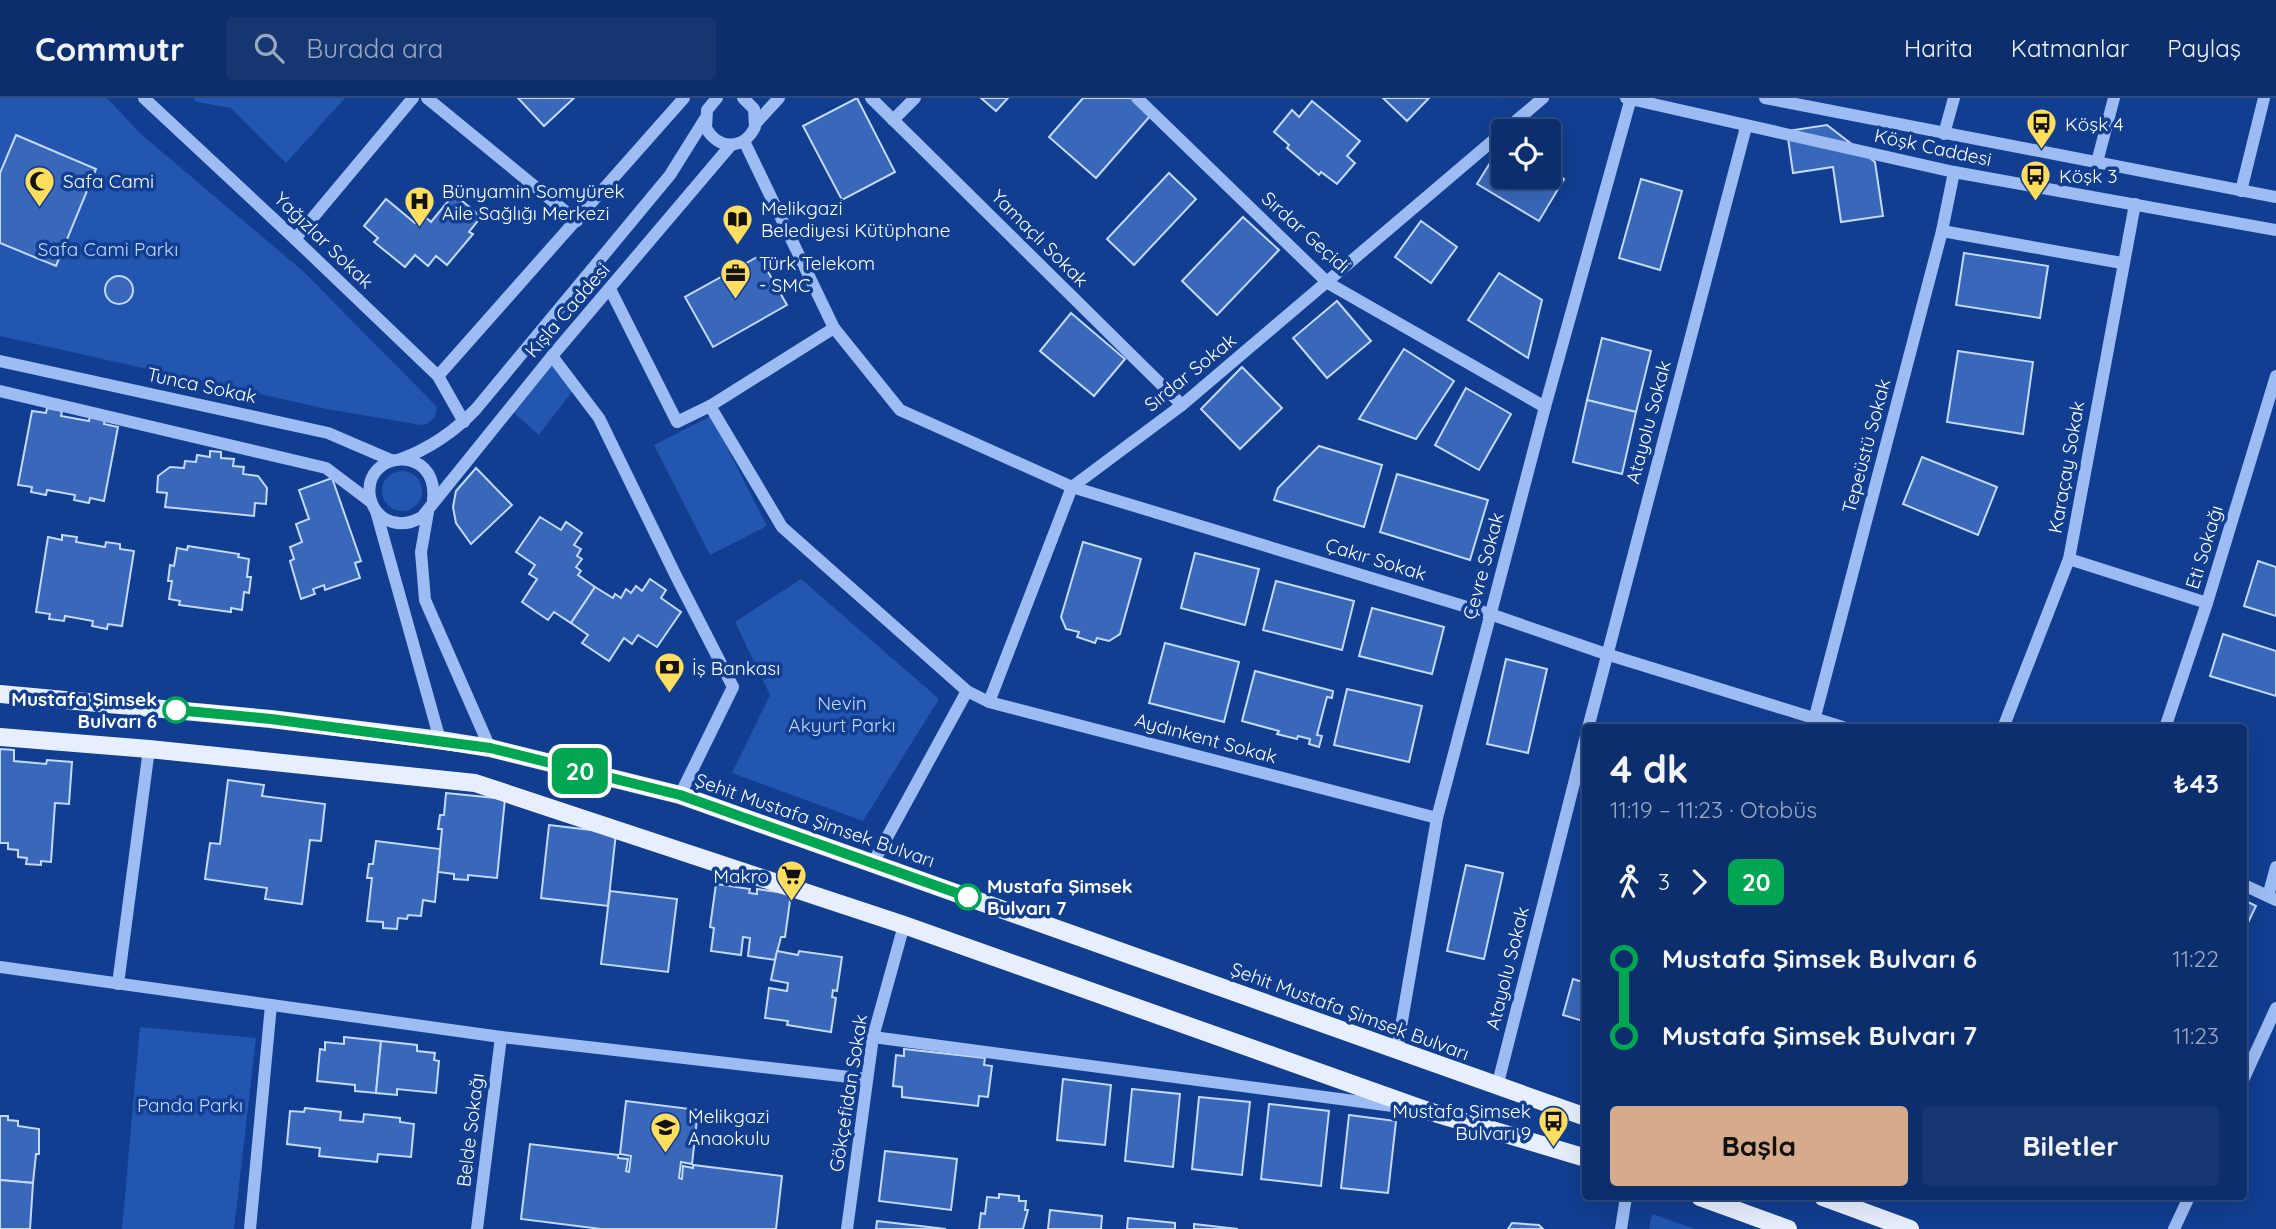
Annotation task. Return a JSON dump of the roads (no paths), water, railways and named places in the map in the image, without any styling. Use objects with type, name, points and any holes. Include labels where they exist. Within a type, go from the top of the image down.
[{"type":"main road","name":"Şehit Mustafa Şimsek Bulvarı","points":[[0,694],[271,719],[440,740],[490,748],[680,795],[1582,1116]]},
{"type":"main road","points":[[0,737],[149,749],[475,783],[904,925],[1428,1111],[1582,1157]]},
{"type":"main road","points":[[1708,1200],[1788,1229]]},
{"type":"main road","points":[[1834,1200],[1910,1229]]},
{"type":"street","name":"Yağızlar Sokak","points":[[144,98],[438,376],[464,422]]},
{"type":"street","points":[[295,239],[413,98]]},
{"type":"street","points":[[427,98],[577,221]]},
{"type":"street","points":[[438,376],[684,98]]},
{"type":"street","name":"Kışla Caddesi","points":[[396,459],[435,443],[464,422],[670,175],[716,98]]},
{"type":"street","points":[[743,98],[754,109],[756,123]]},
{"type":"street","points":[[756,123],[779,98]]},
{"type":"street","name":"Yamaçlı Sokak","points":[[871,98],[1182,405]]},
{"type":"street","points":[[893,120],[915,98]]},
{"type":"street","name":"Sırdar Geçidi","points":[[1137,98],[1328,283],[1545,407]]},
{"type":"street","name":"Sırdar Sokak","points":[[1519,119],[1543,98]]},
{"type":"street","name":"Köşk Caddesi","points":[[1629,98],[1746,127],[1954,172],[2276,230]]},
{"type":"street","name":"Çevre Sokak","points":[[1397,1050],[1437,818],[1629,98]]},
{"type":"street","name":"Köşk Caddesi","points":[[1765,98],[2276,197]]},
{"type":"street","points":[[1944,134],[1954,98]]},
{"type":"street","points":[[2097,162],[2115,98]]},
{"type":"street","points":[[2241,191],[2264,98]]},
{"type":"street","points":[[610,289],[677,422],[710,407],[834,328],[738,143],[722,144],[711,136],[705,119]]},
{"type":"street","name":"Kışla Caddesi","points":[[431,505],[552,356],[738,143],[753,131],[756,123]]},
{"type":"street","name":"Atayolu Sokak","points":[[1589,724],[1746,127]]},
{"type":"street","name":"Sırdar Sokak","points":[[1072,487],[1182,405],[1491,143]]},
{"type":"street","name":"Tepeüstü Sokak","points":[[1814,723],[1942,231],[1954,172]]},
{"type":"street","name":"Karaçay Sokak","points":[[2005,724],[2069,559],[2122,263],[2135,205]]},
{"type":"street","points":[[1942,231],[2122,263]]},
{"type":"street","name":"Çakır Sokak","points":[[834,328],[900,410],[1072,487],[1490,614],[1814,723]]},
{"type":"street","points":[[552,356],[599,418],[733,687],[680,795]]},
{"type":"street","name":"Tunca Sokak","points":[[0,361],[328,433],[396,459]]},
{"type":"street","name":"Eti Sokağı","points":[[2166,724],[2207,603],[2276,376]]},
{"type":"street","points":[[0,391],[326,468],[393,522],[413,522],[431,505]]},
{"type":"street","name":"Aydınkent Sokak","points":[[710,407],[782,527],[967,691],[989,702],[1437,818]]},
{"type":"street","points":[[440,740],[374,507],[370,482],[375,473],[396,459],[411,460],[428,471],[432,480],[431,505],[421,552],[425,600],[490,748]]},
{"type":"street","points":[[989,702],[1072,487]]},
{"type":"street","points":[[2069,559],[2207,603]]},
{"type":"street","points":[[873,863],[967,691]]},
{"type":"street","points":[[118,984],[149,749]]},
{"type":"street","name":"Atayolu Sokak","points":[[1497,1087],[1582,752]]},
{"type":"street","points":[[2247,886],[2272,898],[2276,867]]},
{"type":"street","name":"Gökçefidan Sokak","points":[[847,1229],[873,1037],[904,925]]},
{"type":"street","points":[[0,967],[501,1037],[867,1079]]},
{"type":"street","points":[[250,1229],[271,1005]]},
{"type":"street","points":[[2247,1071],[2276,1007]]},
{"type":"street","name":"Belde Sokağı","points":[[477,1229],[501,1037]]},
{"type":"street","points":[[873,1037],[1428,1111]]},
{"type":"street","points":[[1621,1229],[1626,1200]]},
{"type":"street","points":[[2174,1229],[2188,1200]]},
{"type":"place","name":"Köşk 4","points":[[2042,151]]},
{"type":"place","name":"Köşk 3","points":[[2036,203]]},
{"type":"place","name":"Safa Cami","points":[[40,208]]},
{"type":"place","name":"Bünyamin Somyürek Aile Sağlığı Merkezi","points":[[419,229]]},
{"type":"place","name":"Melikgazi Belediyesi Kütüphane","points":[[738,246]]},
{"type":"place","name":"Türk Telekom - SMC","points":[[736,301]]},
{"type":"place","name":"İş Bankası","points":[[669,695]]},
{"type":"place","name":"Mustafa Şimsek Bulvarı 6","points":[[176,710]]},
{"type":"place","name":"Mustafa Şimsek Bulvarı 7","points":[[968,897]]},
{"type":"place","name":"Makro","points":[[792,903]]},
{"type":"place","name":"Mustafa Şimsek Bulvarı 9","points":[[1554,1149]]},
{"type":"place","name":"Melikgazi Anaokulu","points":[[665,1154]]},
{"type":"park label","name":"Safa Cami Parkı","points":[[108,249]]},
{"type":"park label","name":"Nevin Akyurt Parkı","points":[[842,714]]},
{"type":"park label","name":"Panda Parkı","points":[[190,1105]]}]
